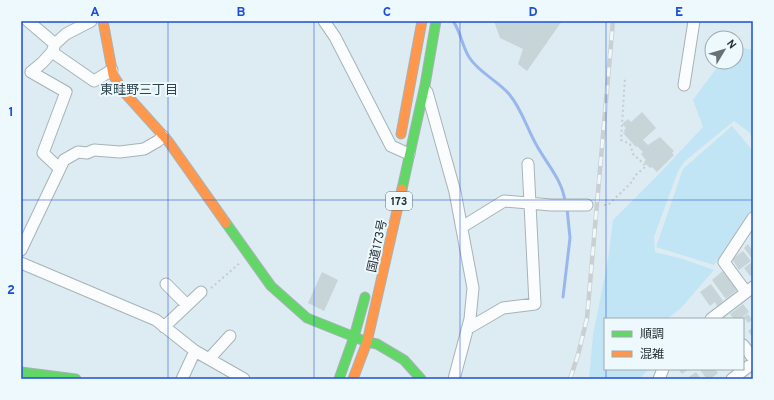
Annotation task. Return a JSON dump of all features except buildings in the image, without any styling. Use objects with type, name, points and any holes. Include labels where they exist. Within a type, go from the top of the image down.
[{"type":"main road","points":[[103,21],[113,75],[124,92],[163,136],[271,286],[307,318],[367,342],[377,344],[404,360],[421,379]]},
{"type":"main road","points":[[398,153],[422,21]]},
{"type":"main road","name":"国道173号","points":[[353,379],[367,342],[425,86],[436,21]]},
{"type":"main road","points":[[339,379],[354,337],[367,291]]},
{"type":"main road","points":[[21,372],[76,379]]},
{"type":"street","points":[[28,21],[54,48],[94,81],[112,70]]},
{"type":"street","points":[[60,168],[43,153],[66,92],[31,72],[42,63],[66,34],[90,21]]},
{"type":"street","points":[[324,21],[335,37],[391,146],[398,153],[410,154]]},
{"type":"street","points":[[684,85],[694,21]]},
{"type":"street","points":[[425,86],[455,192],[473,288],[470,319],[454,379]]},
{"type":"street","points":[[21,250],[64,160],[78,152],[87,153],[94,150],[120,152],[144,149],[158,141],[163,136]]},
{"type":"street","points":[[467,329],[502,308],[535,304],[528,164]]},
{"type":"street","points":[[462,227],[504,201],[529,204],[587,205]]},
{"type":"street","points":[[718,317],[750,290],[724,262],[753,218]]},
{"type":"street","points":[[21,263],[156,320],[195,351],[244,379]]},
{"type":"street","points":[[166,284],[188,305]]},
{"type":"street","points":[[164,327],[201,292]]},
{"type":"street","points":[[209,359],[230,336]]},
{"type":"street","points":[[744,346],[753,358]]},
{"type":"street","points":[[182,379],[195,351]]},
{"type":"street","points":[[744,370],[753,363]]},
{"type":"street","points":[[732,379],[744,370]]},
{"type":"path","points":[[604,205],[608,205],[646,166],[633,154],[630,144],[621,140],[625,78]]},
{"type":"path","points":[[201,292],[204,295],[249,256]]},
{"type":"shaded area","points":[[744,48],[753,50],[753,139],[749,132],[734,121],[685,161],[678,171],[654,237],[655,252],[683,259],[714,270],[681,308],[668,318],[604,318],[604,370],[648,370],[639,379],[589,379],[593,335],[608,260],[613,220],[703,127],[693,100],[715,70],[744,70]]},
{"type":"shaded area","points":[[732,126],[753,151],[753,210],[714,265],[656,247],[683,169]]},
{"type":"waterway","points":[[453,21],[469,57],[514,100],[533,140],[558,180],[564,194],[565,202]]},
{"type":"waterway","points":[[563,297],[570,238],[567,208]]},
{"type":"railway","points":[[570,379],[578,355],[587,318],[613,21]]},
{"type":"traffic: fast","points":[[402,189],[425,85],[436,21]]},
{"type":"traffic: fast","points":[[226,223],[271,286],[307,318],[367,342],[377,344],[404,360],[421,379]]},
{"type":"traffic: fast","points":[[339,379],[354,337],[365,297]]},
{"type":"traffic: fast","points":[[21,372],[76,379]]},
{"type":"traffic: slow","points":[[103,21],[113,75],[124,92],[168,141],[226,223]]},
{"type":"traffic: slow","points":[[401,134],[422,21]]},
{"type":"traffic: slow","points":[[353,379],[367,342],[402,189]]},
{"type":"district","name":"東畦野三丁目","points":[[139,89]]}]
